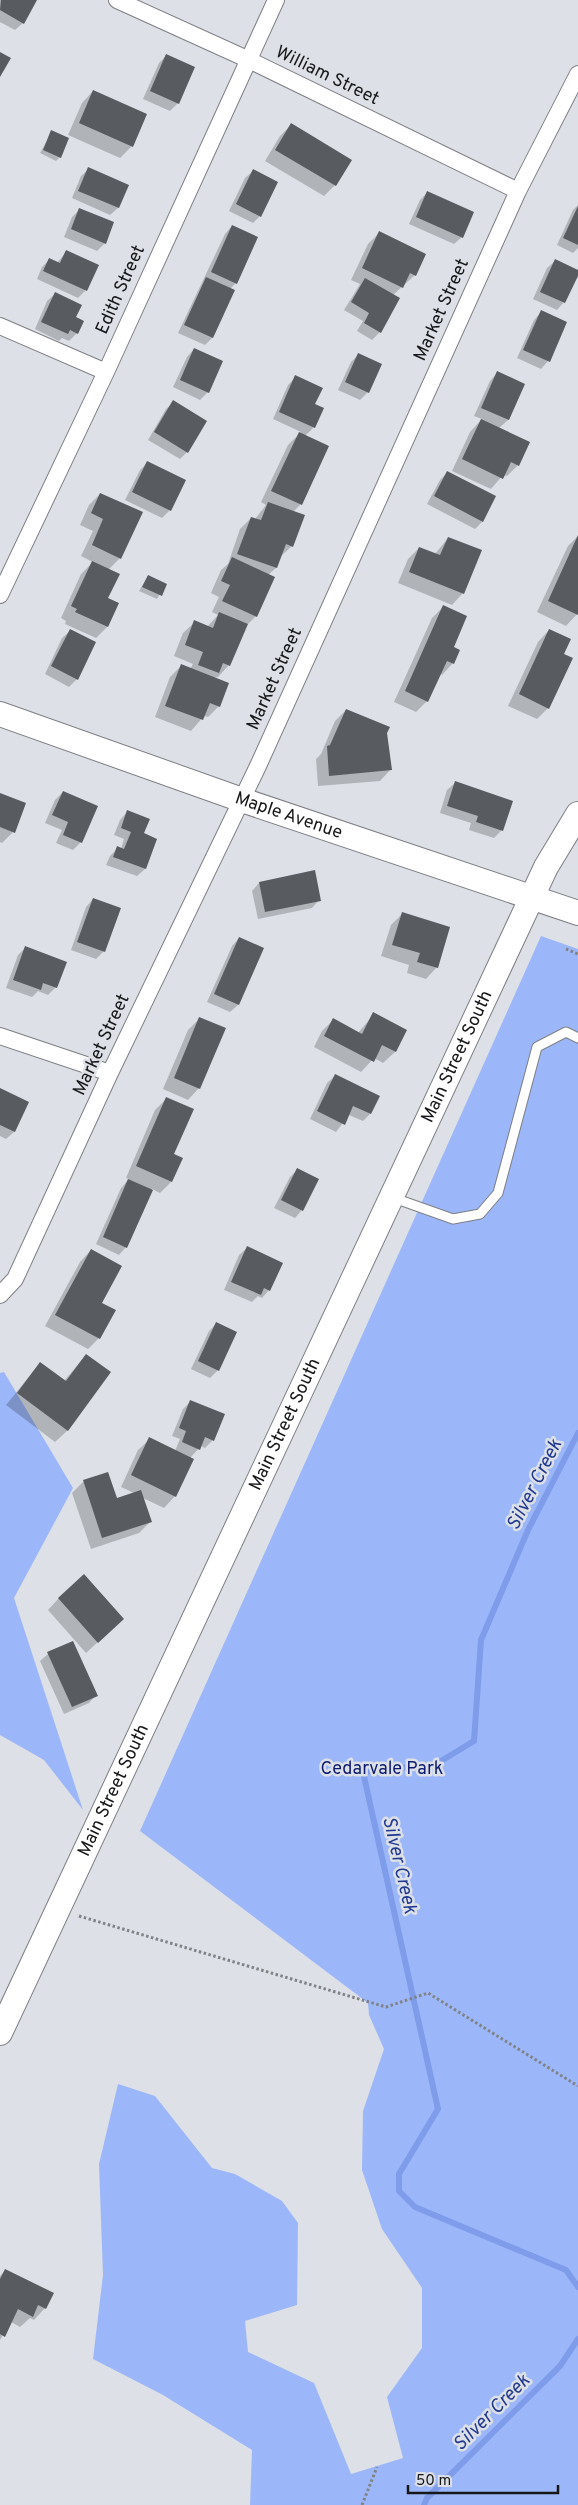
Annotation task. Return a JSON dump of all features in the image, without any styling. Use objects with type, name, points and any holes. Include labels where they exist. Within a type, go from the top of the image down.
[{"type":"street","name":"William Street","points":[[117,0],[247,59],[518,191]]},
{"type":"street","name":"Edith Street","points":[[0,595],[106,372],[247,59],[276,0]]},
{"type":"street","name":"Market Street","points":[[0,1295],[15,1279],[110,1073],[242,800],[518,191],[578,74]]},
{"type":"street","points":[[0,326],[106,372]]},
{"type":"street","name":"Maple Avenue","points":[[0,714],[242,800],[578,913]]},
{"type":"street","name":"Main Street South","points":[[0,2033],[546,867],[577,812]]},
{"type":"street","points":[[0,1036],[110,1073]]},
{"type":"lane","points":[[391,1197],[453,1219],[480,1214],[498,1193],[537,1047],[566,1032],[578,1038]]},
{"type":"path","points":[[566,949],[578,954]]},
{"type":"path","points":[[78,1916],[386,2007],[428,1993],[578,2086]]},
{"type":"path","points":[[362,2505],[377,2466]]},
{"type":"green space","name":"Cedarvale Park","points":[[541,936],[578,949],[578,2505],[250,2505],[252,2450],[163,2395],[93,2359],[103,2275],[99,2164],[118,2084],[155,2096],[212,2168],[235,2174],[282,2201],[298,2223],[297,2305],[245,2321],[248,2352],[314,2383],[351,2474],[403,2458],[387,2397],[422,2348],[422,2288],[382,2229],[362,2170],[363,2111],[384,2049],[369,2015],[368,2003],[140,1831]]},
{"type":"green space","points":[[4,1372],[73,1488],[14,1598],[83,1810],[44,1760],[0,1735],[0,1373]]},
{"type":"building","points":[[1,0],[37,0],[24,24],[0,10]]},
{"type":"building","points":[[0,52],[11,58],[0,77]]},
{"type":"building","points":[[166,54],[195,67],[179,104],[150,91]]},
{"type":"building","points":[[93,90],[147,114],[133,147],[79,123]]},
{"type":"building","points":[[291,123],[352,160],[336,186],[275,150]]},
{"type":"building","points":[[51,130],[69,138],[61,158],[43,150]]},
{"type":"building","points":[[88,167],[129,185],[119,208],[78,191]]},
{"type":"building","points":[[253,169],[278,182],[261,217],[236,204]]},
{"type":"building","points":[[427,191],[474,212],[463,238],[416,217]]},
{"type":"building","points":[[578,206],[578,245],[563,238]]},
{"type":"building","points":[[79,208],[114,222],[106,244],[71,229]]},
{"type":"building","points":[[232,225],[258,237],[237,284],[211,272]]},
{"type":"building","points":[[379,231],[426,254],[416,276],[410,273],[403,288],[362,268]]},
{"type":"building","points":[[66,250],[99,265],[87,291],[43,271],[49,258],[60,263]]},
{"type":"building","points":[[555,259],[578,270],[578,276],[565,303],[540,292]]},
{"type":"building","points":[[206,277],[235,290],[213,338],[184,325]]},
{"type":"building","points":[[365,278],[400,298],[381,333],[364,323],[369,313],[351,302]]},
{"type":"building","points":[[55,292],[82,305],[76,317],[84,321],[78,334],[70,330],[68,334],[41,322]]},
{"type":"building","points":[[541,310],[567,322],[550,362],[523,350]]},
{"type":"building","points":[[194,348],[223,361],[209,393],[180,380]]},
{"type":"building","points":[[358,353],[382,364],[369,393],[345,382]]},
{"type":"building","points":[[497,371],[525,384],[509,420],[481,408]]},
{"type":"building","points":[[295,375],[323,388],[315,404],[324,408],[315,428],[279,412]]},
{"type":"building","points":[[173,400],[207,421],[188,453],[154,432]]},
{"type":"building","points":[[481,419],[530,442],[519,466],[511,462],[503,479],[462,459]]},
{"type":"building","points":[[299,432],[329,446],[302,505],[271,491]]},
{"type":"building","points":[[147,461],[186,480],[171,511],[132,492]]},
{"type":"building","points":[[447,471],[496,496],[483,522],[434,496]]},
{"type":"building","points":[[100,493],[143,512],[121,559],[92,545],[103,519],[91,513]]},
{"type":"building","points":[[268,502],[305,515],[293,547],[286,544],[277,568],[237,554],[251,517],[261,520]]},
{"type":"building","points":[[578,535],[578,615],[548,601]]},
{"type":"building","points":[[448,537],[482,550],[464,594],[409,572],[419,547],[440,555]]},
{"type":"building","points":[[232,557],[275,577],[257,617],[222,601],[230,585],[221,581]]},
{"type":"building","points":[[92,561],[120,574],[108,598],[119,603],[108,627],[75,612],[77,609],[71,606]]},
{"type":"building","points":[[148,575],[167,584],[162,596],[142,587]]},
{"type":"building","points":[[443,605],[467,616],[454,647],[460,650],[454,664],[447,661],[428,702],[405,691]]},
{"type":"building","points":[[219,612],[248,624],[230,666],[223,663],[219,673],[198,665],[203,652],[185,645],[194,620],[213,628]]},
{"type":"building","points":[[70,629],[96,642],[78,680],[51,666]]},
{"type":"building","points":[[549,629],[571,639],[564,654],[573,658],[549,709],[519,694]]},
{"type":"building","points":[[181,664],[229,683],[220,707],[210,703],[203,720],[165,706]]},
{"type":"building","points":[[346,709],[390,727],[387,733],[392,770],[329,776],[327,746],[330,745]]},
{"type":"building","points":[[455,781],[513,801],[503,831],[476,822],[478,816],[447,806]]},
{"type":"building","points":[[63,791],[98,806],[82,843],[63,835],[68,822],[52,815]]},
{"type":"building","points":[[0,793],[26,803],[15,833],[0,827]]},
{"type":"building","points":[[127,810],[150,819],[144,833],[157,839],[146,869],[113,857],[117,846],[124,849],[131,832],[121,828]]},
{"type":"building","points":[[315,870],[321,901],[265,912],[259,882]]},
{"type":"building","points":[[93,898],[121,908],[105,952],[77,942]]},
{"type":"building","points":[[402,912],[450,927],[438,968],[417,962],[420,953],[392,945]]},
{"type":"building","points":[[239,937],[264,948],[239,1005],[214,994]]},
{"type":"building","points":[[25,946],[67,962],[57,988],[43,983],[41,990],[13,980]]},
{"type":"building","points":[[373,1012],[407,1030],[396,1052],[382,1045],[374,1062],[324,1036],[333,1018],[362,1034]]},
{"type":"building","points":[[199,1017],[226,1028],[200,1089],[174,1078]]},
{"type":"building","points":[[335,1074],[380,1096],[371,1114],[353,1106],[345,1125],[317,1111]]},
{"type":"building","points":[[0,1088],[29,1102],[15,1132],[0,1125]]},
{"type":"building","points":[[166,1097],[194,1109],[174,1154],[183,1158],[172,1182],[136,1166]]},
{"type":"building","points":[[297,1168],[319,1179],[303,1211],[281,1200]]},
{"type":"building","points":[[128,1179],[153,1190],[127,1248],[103,1237]]},
{"type":"building","points":[[247,1246],[283,1263],[270,1291],[264,1288],[261,1295],[231,1282]]},
{"type":"building","points":[[91,1249],[122,1266],[102,1303],[116,1310],[100,1339],[55,1315]]},
{"type":"building","points":[[216,1322],[237,1332],[219,1371],[198,1361]]},
{"type":"building","points":[[86,1354],[111,1372],[68,1431],[17,1393],[40,1362],[66,1381]]},
{"type":"building","points":[[190,1400],[225,1414],[214,1441],[205,1437],[200,1450],[182,1442],[186,1431],[179,1428]]},
{"type":"building","points":[[149,1437],[194,1459],[176,1497],[131,1475]]},
{"type":"building","points":[[108,1472],[117,1498],[141,1490],[152,1522],[102,1538],[83,1480]]},
{"type":"building","points":[[84,1574],[124,1619],[98,1643],[58,1598]]},
{"type":"building","points":[[73,1641],[98,1696],[72,1707],[47,1652]]},
{"type":"building","points":[[5,2269],[54,2293],[46,2309],[38,2305],[33,2317],[18,2309],[5,2337],[0,2334],[0,2279]]},
{"type":"waterway","name":"Silver Creek","points":[[578,1433],[528,1530],[481,1640],[474,1741],[436,1764],[363,1772],[438,2109],[399,2174],[399,2191],[415,2207],[566,2270],[578,2287]]},
{"type":"waterway","name":"Silver Creek","points":[[424,2505],[427,2498],[560,2366],[578,2339]]}]
